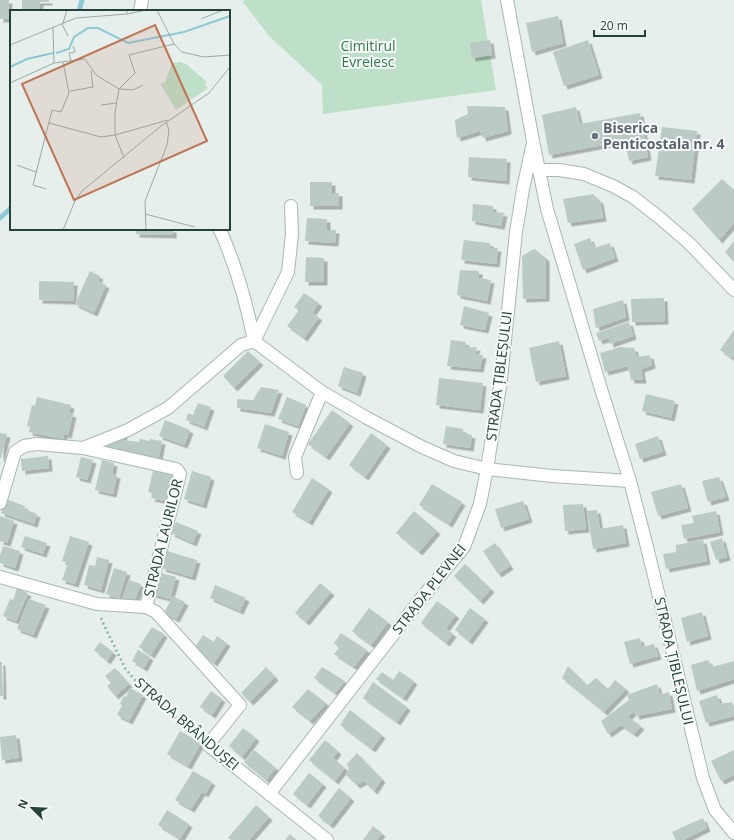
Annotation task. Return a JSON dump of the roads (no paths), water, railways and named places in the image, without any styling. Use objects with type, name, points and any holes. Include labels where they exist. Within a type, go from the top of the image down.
[{"type":"street","points":[[140,10],[142,0]]},
{"type":"street","name":"STRADA ȚIBLEȘULUI","points":[[507,0],[547,209],[598,381],[630,481],[702,778],[715,810],[734,833]]},
{"type":"street","name":"STRADA ȚIBLEȘULUI","points":[[487,469],[501,380],[516,232],[533,142]]},
{"type":"street","points":[[539,170],[559,170],[584,174],[613,186],[633,197],[690,244],[734,290]]},
{"type":"street","points":[[0,503],[15,452],[24,446],[37,444],[83,448],[128,430],[168,408],[241,345],[254,340],[288,272],[292,234],[291,206]]},
{"type":"street","points":[[219,230],[232,260],[243,294],[254,340],[322,392],[422,447],[454,461],[487,469],[552,476],[630,481]]},
{"type":"street","points":[[297,472],[295,457],[322,392]]},
{"type":"street","name":"STRADA LAURILOR","points":[[83,448],[176,470],[180,474],[146,607]]},
{"type":"street","name":"STRADA PLEVNEI","points":[[269,794],[420,600],[464,547],[480,504],[487,469]]},
{"type":"street","points":[[0,577],[97,604],[146,607]]},
{"type":"street","name":"STRADA BRÂNDUȘEI","points":[[146,607],[156,612],[240,705],[208,745],[327,840]]},
{"type":"waterway","points":[[79,10],[82,0]]},
{"type":"waterway","points":[[0,218],[10,209]]},
{"type":"place","name":"Biserica Penticostala nr. 4","points":[[595,136]]},
{"type":"park label","name":"Cimitirul Evreiesc","points":[[368,54]]}]
